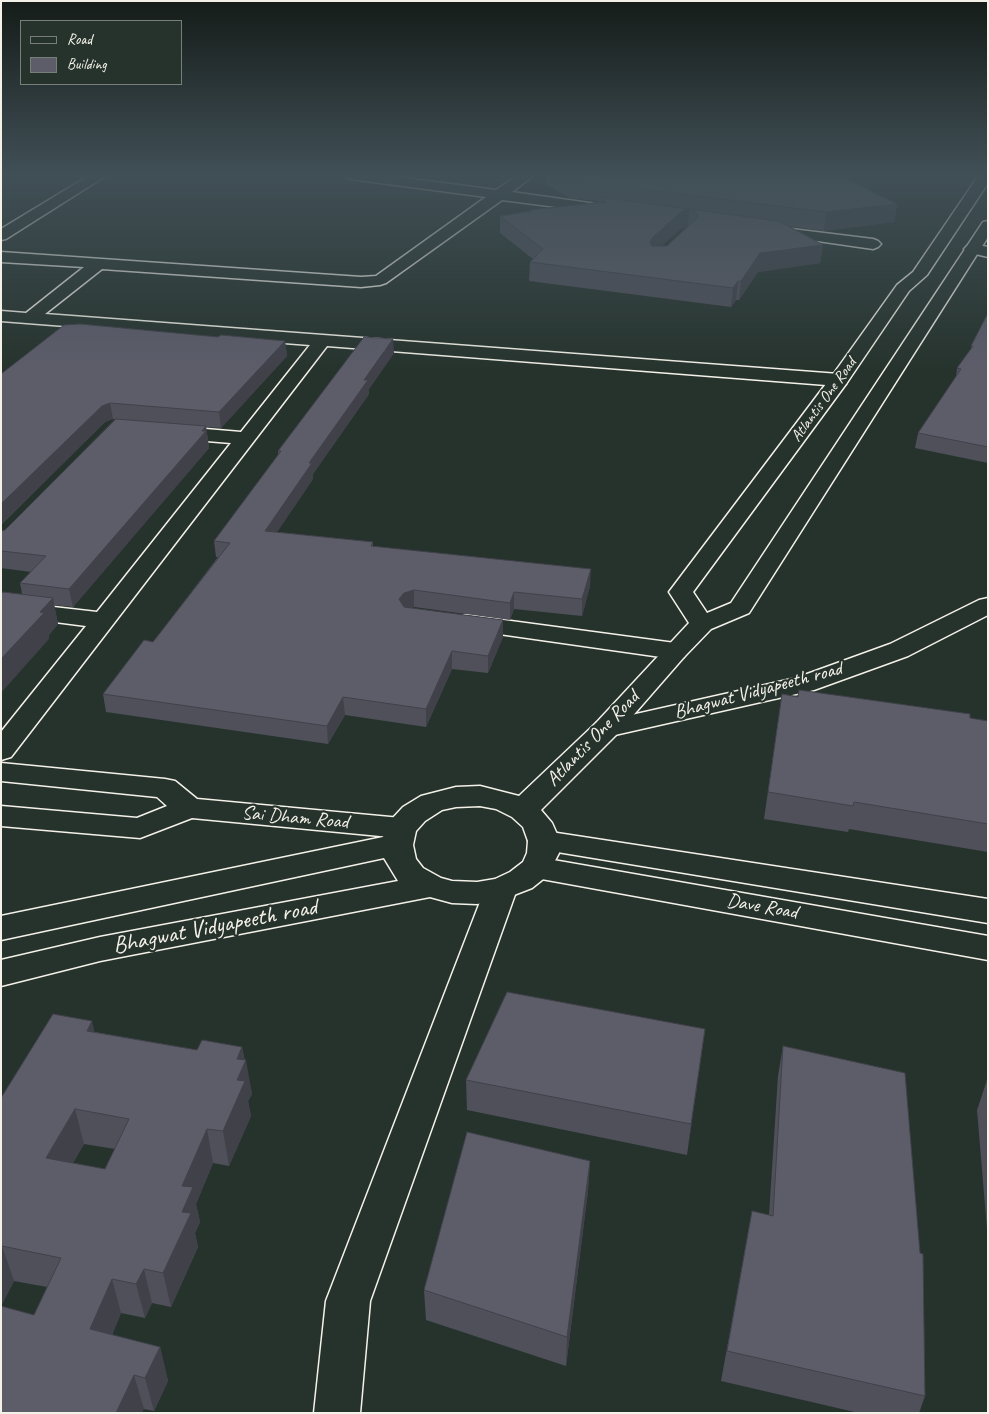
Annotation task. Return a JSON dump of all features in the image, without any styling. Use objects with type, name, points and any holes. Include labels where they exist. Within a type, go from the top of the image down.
[{"type":"street","points":[[1,257],[361,282],[380,280],[435,241]]},
{"type":"street","points":[[850,241],[873,244]]},
{"type":"street","name":"Atlantis One Road","points":[[702,624],[681,592],[839,380],[903,288],[919,274],[941,241]]},
{"type":"street","name":"Atlantis One Road","points":[[523,810],[606,729],[675,651],[702,624],[740,608],[980,250]]},
{"type":"street","points":[[30,318],[98,264]]},
{"type":"street","points":[[1,316],[839,380]]},
{"type":"street","points":[[46,340],[68,321]]},
{"type":"street","points":[[1,750],[322,341]]},
{"type":"street","points":[[151,430],[245,438]]},
{"type":"street","name":"Bhagwat Vidyapeeth road","points":[[606,729],[804,684],[899,650],[988,605]]},
{"type":"street","points":[[1,608],[103,620]]},
{"type":"street","points":[[443,620],[675,651]]},
{"type":"street","points":[[1,772],[165,788],[189,808]]},
{"type":"street","points":[[480,796],[504,801],[523,810],[537,823],[540,854],[521,880],[500,889],[477,894],[452,892],[430,886],[412,876],[401,862],[399,836],[414,814],[432,803],[456,797],[480,796]]},
{"type":"street","name":"Sai Dham Road","points":[[1,816],[140,828],[189,808],[399,836]]},
{"type":"street","points":[[1,928],[399,836]]},
{"type":"street","points":[[540,854],[988,911]]},
{"type":"street","name":"Dave Road","points":[[540,854],[988,948]]},
{"type":"street","name":"Bhagwat Vidyapeeth road","points":[[1,973],[100,950],[430,886]]},
{"type":"street","points":[[338,1413],[348,1302],[500,889]]},
{"type":"building","points":[[533,241],[651,241],[652,246],[667,246],[672,241],[816,241],[823,245],[760,253],[741,281],[738,281],[733,288],[530,262],[543,249]]},
{"type":"building","points":[[988,313],[988,447],[918,433],[961,369],[957,368],[973,346],[971,346]]},
{"type":"building","points":[[80,324],[218,337],[221,335],[285,341],[219,412],[110,403],[102,406],[1,504],[1,374],[64,325]]},
{"type":"building","points":[[364,337],[393,339],[364,380],[368,380],[309,463],[312,463],[265,531],[373,542],[371,546],[591,569],[582,599],[514,592],[510,603],[414,590],[404,593],[399,599],[404,607],[503,620],[488,656],[452,651],[426,709],[343,697],[327,726],[103,694],[144,640],[153,642],[230,543],[214,541],[281,451],[278,451]]},
{"type":"building","points":[[116,419],[206,426],[202,431],[206,431],[69,589],[20,583],[46,556],[1,551],[1,531],[5,530]]},
{"type":"building","points":[[3,592],[53,598],[40,612],[44,613],[1,659],[1,594]]},
{"type":"building","points":[[799,690],[970,714],[970,718],[988,721],[988,824],[854,802],[853,806],[768,792],[782,694],[798,697]]},
{"type":"building","points":[[507,992],[705,1029],[691,1124],[466,1080]]},
{"type":"building","points":[[53,1014],[92,1021],[87,1031],[197,1050],[202,1040],[242,1047],[237,1059],[246,1060],[237,1080],[245,1081],[223,1131],[207,1129],[182,1186],[193,1187],[182,1212],[191,1213],[163,1273],[144,1269],[136,1284],[112,1279],[90,1329],[160,1347],[145,1378],[134,1375],[116,1413],[1,1413],[1,1306],[34,1315],[61,1258],[2,1246],[1,1248],[1,1098]],"holes":[[[75,1109],[129,1119],[105,1169],[46,1158]]]},
{"type":"building","points":[[783,1046],[905,1073],[920,1253],[923,1254],[925,1396],[727,1351],[752,1211],[773,1216]]},
{"type":"building","points":[[467,1132],[590,1161],[567,1337],[424,1290]]}]
